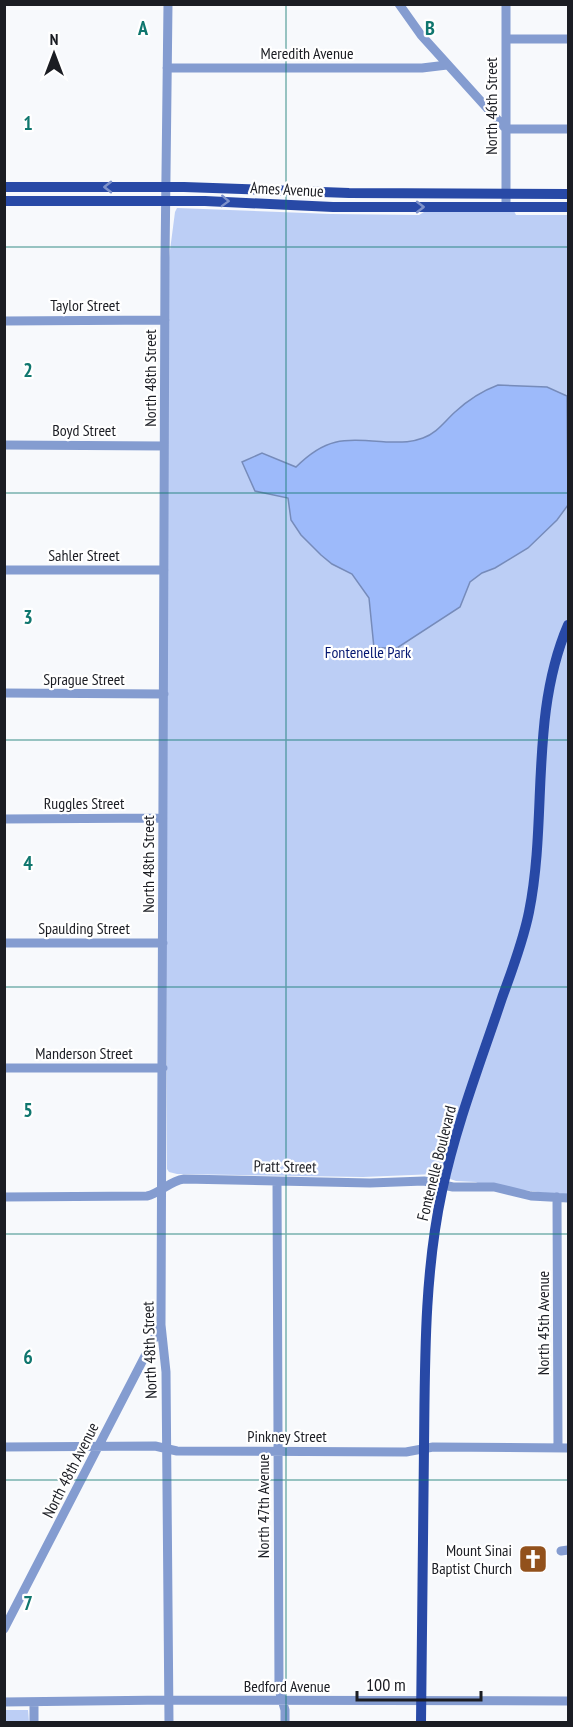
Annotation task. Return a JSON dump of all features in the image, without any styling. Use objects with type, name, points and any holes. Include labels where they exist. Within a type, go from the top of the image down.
[{"type":"main road","name":"Ames Avenue","points":[[4,187],[166,186],[349,193],[568,194]]},
{"type":"main road","name":"Ames Avenue","points":[[4,201],[166,200],[233,201],[333,207],[568,207]]},
{"type":"main road","name":"Fontenelle Boulevard","points":[[421,1722],[426,1308],[432,1248],[443,1185],[465,1107],[529,914],[536,858],[547,696],[554,663],[568,625]]},
{"type":"street","name":"North 48th Street","points":[[168,4],[161,1325],[166,1372],[169,1722]]},
{"type":"street","points":[[399,4],[421,35],[506,129],[568,129]]},
{"type":"street","name":"North 46th Street","points":[[506,4],[506,207]]},
{"type":"street","points":[[506,39],[568,39]]},
{"type":"street","name":"Meredith Avenue","points":[[167,68],[422,68],[447,65]]},
{"type":"street","name":"Taylor Street","points":[[4,321],[165,320]]},
{"type":"street","name":"Boyd Street","points":[[4,445],[164,446]]},
{"type":"street","name":"Sahler Street","points":[[4,570],[164,570]]},
{"type":"street","name":"Sprague Street","points":[[4,693],[164,694]]},
{"type":"street","name":"Ruggles Street","points":[[4,819],[163,818]]},
{"type":"street","name":"Spaulding Street","points":[[4,943],[163,943]]},
{"type":"street","name":"Manderson Street","points":[[4,1068],[163,1068]]},
{"type":"street","name":"Pratt Street","points":[[4,1197],[147,1196],[156,1194],[176,1180],[183,1179],[370,1183],[424,1181],[453,1187],[494,1187],[531,1196],[568,1198]]},
{"type":"street","name":"North 47th Avenue","points":[[277,1181],[279,1689],[285,1710],[285,1722]]},
{"type":"street","name":"North 45th Avenue","points":[[557,1197],[563,1448]]},
{"type":"street","name":"North 48th Avenue","points":[[4,1629],[161,1325]]},
{"type":"street","name":"Pinkney Street","points":[[4,1447],[155,1446],[177,1451],[410,1452],[433,1447],[563,1448]]},
{"type":"street","name":"Bedford Avenue","points":[[4,1702],[568,1701]]},
{"type":"street","points":[[34,1702],[34,1722]]},
{"type":"green space","name":"Fontenelle Park","points":[[177,208],[331,214],[419,215],[424,212],[514,211],[516,215],[568,215],[568,1196],[456,1181],[436,1174],[363,1177],[177,1174],[167,1169],[169,258]]},
{"type":"green space","points":[[4,1710],[28,1710],[29,1722],[5,1722]]},
{"type":"shaded area","points":[[498,385],[547,387],[567,396],[568,505],[557,520],[528,548],[470,582],[460,607],[397,648],[374,648],[369,598],[352,574],[332,564],[301,535],[291,520],[288,498],[255,491],[242,462],[262,453],[296,467],[317,450],[337,442],[418,440],[436,430],[470,400]]},
{"type":"place","name":"Mount Sinai Baptist Church","points":[[533,1559]]}]
